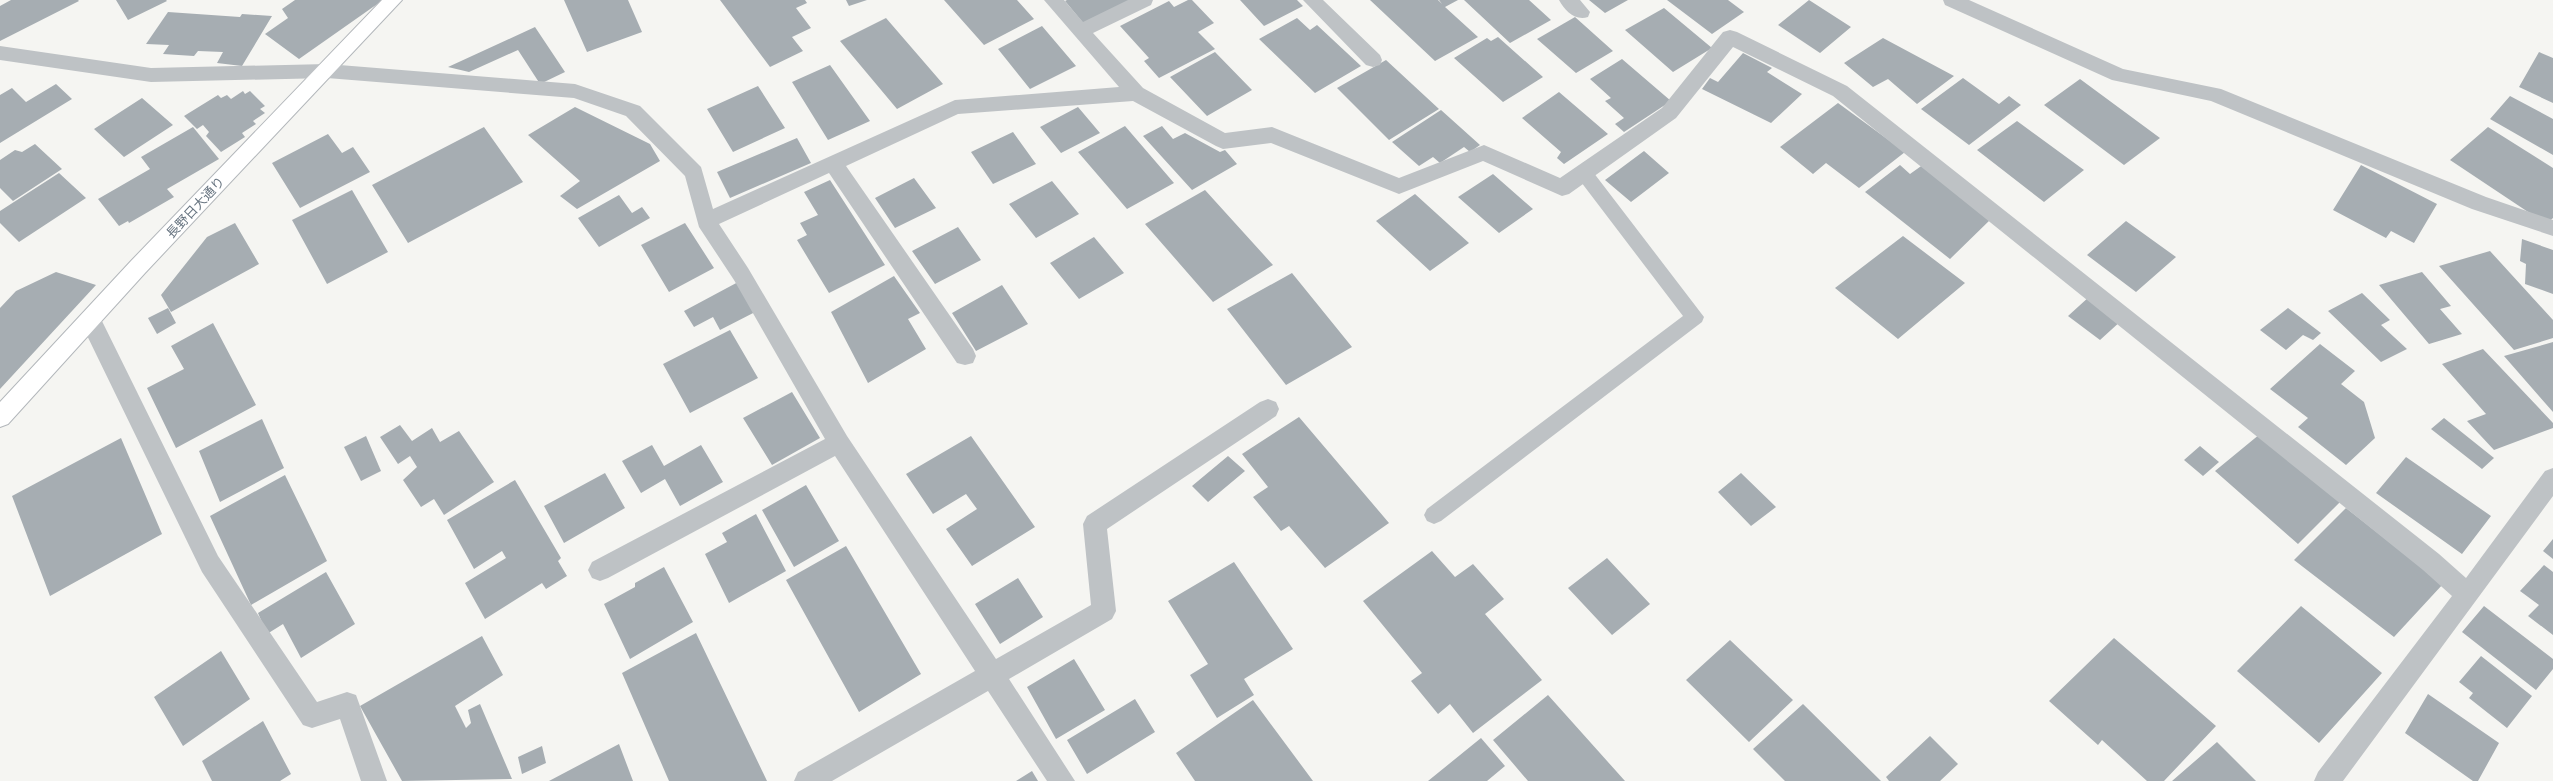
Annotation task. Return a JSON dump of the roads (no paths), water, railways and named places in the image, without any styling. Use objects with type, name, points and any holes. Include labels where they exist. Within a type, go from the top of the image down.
[{"type":"street","name":"長野日大通り","points":[[0,417],[262,136],[393,0]]},
{"type":"street","points":[[1053,0],[1136,93],[1223,142],[1272,135],[1399,186],[1484,153],[1562,188],[1669,113],[1730,37],[1840,91],[2425,557],[2468,595]]},
{"type":"street","points":[[1080,31],[1144,0]]},
{"type":"street","points":[[1312,0],[1373,60]]},
{"type":"street","points":[[1952,0],[2119,75],[2214,94],[2479,203],[2553,228]]},
{"type":"street","points":[[0,53],[151,75],[327,70],[575,91],[633,111],[694,173],[706,221],[741,274],[839,444],[1062,781]]},
{"type":"street","points":[[706,221],[955,107],[1136,93]]},
{"type":"street","points":[[832,163],[965,356]]},
{"type":"street","points":[[90,319],[210,564],[312,716],[347,704],[374,781]]},
{"type":"street","points":[[807,781],[1104,611],[1094,524],[1268,409]]},
{"type":"street","points":[[600,570],[839,444]]},
{"type":"street","points":[[2327,781],[2468,595],[2553,478]]},
{"type":"lane","points":[[1434,515],[1694,317],[1584,173]]}]
